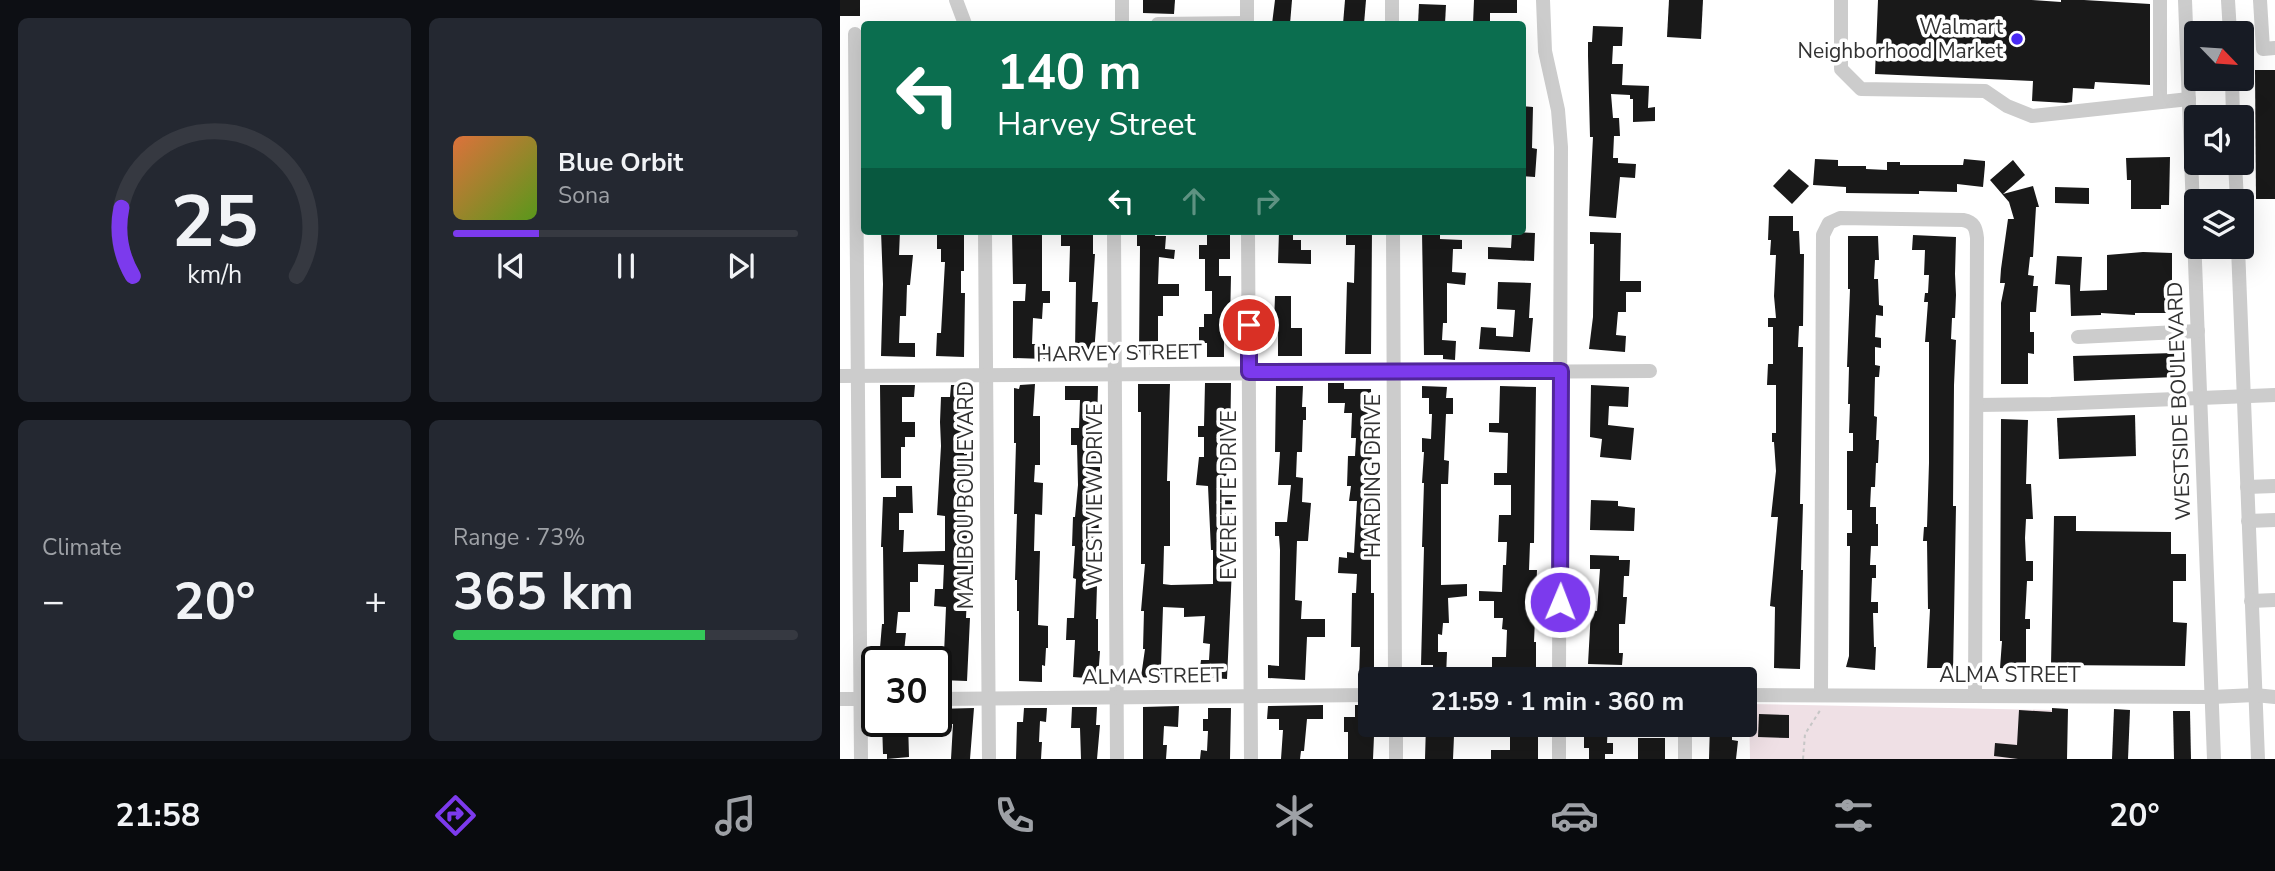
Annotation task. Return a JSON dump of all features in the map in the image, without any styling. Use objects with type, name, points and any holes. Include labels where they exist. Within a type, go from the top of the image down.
[{"type":"street","points":[[956,0],[965,21]]},
{"type":"street","points":[[966,21],[968,0]]},
{"type":"street","points":[[1122,0],[1122,21]]},
{"type":"street","points":[[1247,0],[1247,21]]},
{"type":"street","points":[[1392,0],[1392,21]]},
{"type":"street","points":[[1543,0],[1545,51],[1558,110],[1561,147],[1559,667]]},
{"type":"street","points":[[1841,0],[1841,69],[1860,89],[1985,90],[2007,106],[2032,116],[2189,99]]},
{"type":"street","points":[[2160,102],[2161,0]]},
{"type":"street","name":"WESTSIDE BOULEVARD","points":[[2185,0],[2194,189]]},
{"type":"street","points":[[2228,0],[2229,21]]},
{"type":"street","points":[[2260,0],[2263,49],[2275,48]]},
{"type":"street","points":[[840,699],[861,699],[853,34]]},
{"type":"street","points":[[1821,695],[1823,235],[1829,223],[1840,218],[1964,220],[1972,223],[1978,238],[1975,696]]},
{"type":"street","name":"MALIBOU BOULEVARD","points":[[985,235],[989,759]]},
{"type":"street","name":"WESTVIEW DRIVE","points":[[1114,235],[1117,759]]},
{"type":"street","name":"EVERETTE DRIVE","points":[[1248,235],[1251,759]]},
{"type":"street","name":"HARDING DRIVE","points":[[1393,235],[1395,667]]},
{"type":"street","name":"WESTSIDE BOULEVARD","points":[[2196,259],[2214,759]]},
{"type":"street","points":[[2238,259],[2258,759]]},
{"type":"street","points":[[2078,337],[2198,331]]},
{"type":"street","name":"HARVEY STREET","points":[[840,376],[1650,371]]},
{"type":"street","points":[[1977,404],[2051,404],[2275,395]]},
{"type":"street","points":[[2247,487],[2275,486]]},
{"type":"street","points":[[2248,521],[2275,520]]},
{"type":"street","points":[[2251,601],[2275,600]]},
{"type":"street","name":"ALMA STREET","points":[[952,699],[1358,695]]},
{"type":"street","name":"ALMA STREET","points":[[1757,695],[2275,697]]},
{"type":"street","points":[[861,737],[861,759]]},
{"type":"street","points":[[1396,737],[1396,759]]},
{"type":"street","points":[[1559,737],[1559,759]]},
{"type":"street","points":[[1685,737],[1685,759]]},
{"type":"path","points":[[1803,759],[1805,734],[1821,710],[1821,695]]},
{"type":"shaded area","points":[[1757,704],[2052,710],[2052,759],[1750,759],[1750,737],[1757,737]]},
{"type":"building","points":[[840,0],[860,0],[860,16],[840,16]]},
{"type":"building","points":[[1143,0],[1175,0],[1174,14],[1143,13]]},
{"type":"building","points":[[1275,0],[1292,0],[1290,21],[1272,21]]},
{"type":"building","points":[[1345,0],[1366,0],[1364,21],[1343,21]]},
{"type":"building","points":[[1474,0],[1517,0],[1517,13],[1490,13],[1490,21],[1473,21]]},
{"type":"building","points":[[1669,0],[1703,0],[1701,39],[1667,37]]},
{"type":"building","name":"Walmart Neighborhood Market","points":[[1878,0],[2084,0],[2150,4],[2150,85],[2095,82],[2094,89],[2073,88],[2072,102],[2066,103],[2032,101],[2033,81],[1875,74]]},
{"type":"building","points":[[1419,4],[1446,5],[1445,21],[1418,21]]},
{"type":"building","points":[[1593,26],[1623,27],[1622,46],[1613,46],[1612,64],[1623,64],[1622,85],[1649,86],[1648,108],[1655,107],[1655,121],[1633,122],[1633,99],[1630,99],[1630,95],[1611,94],[1613,118],[1619,118],[1620,136],[1614,136],[1613,158],[1618,158],[1618,163],[1636,164],[1635,178],[1620,177],[1616,218],[1589,216],[1593,137],[1590,137],[1588,42],[1592,42]]},
{"type":"building","points":[[2255,70],[2275,70],[2275,199],[2256,199]]},
{"type":"building","points":[[1526,106],[1533,107],[1532,148],[1537,149],[1535,177],[1526,176]]},
{"type":"building","points":[[2170,157],[2169,205],[2161,205],[2161,209],[2131,209],[2131,180],[2127,180],[2126,158]]},
{"type":"building","points":[[1815,159],[1838,160],[1838,166],[1866,166],[1866,169],[1887,170],[1887,162],[1900,162],[1900,165],[1963,165],[1964,159],[1985,161],[1983,187],[1957,184],[1957,192],[1919,191],[1919,194],[1846,193],[1846,187],[1813,185]]},
{"type":"building","points":[[2013,160],[2025,175],[2003,194],[2033,186],[2039,207],[2036,207],[2033,257],[2030,257],[2028,275],[2034,276],[2033,286],[2038,286],[2036,312],[2030,312],[2034,354],[2028,353],[2028,384],[2001,384],[2001,303],[2005,283],[2000,283],[2001,269],[2008,219],[2014,219],[2009,202],[1990,180]]},
{"type":"building","points":[[1789,169],[1809,186],[1792,204],[1773,186]]},
{"type":"building","points":[[2055,187],[2089,188],[2089,204],[2055,203]]},
{"type":"building","points":[[1769,216],[1793,216],[1793,231],[1799,231],[1800,254],[1804,254],[1803,326],[1799,326],[1798,347],[1803,347],[1800,669],[1774,668],[1775,607],[1770,606],[1778,517],[1771,517],[1776,471],[1772,433],[1776,433],[1776,385],[1767,385],[1768,364],[1773,364],[1773,327],[1768,327],[1768,318],[1776,318],[1776,255],[1770,255]]},
{"type":"building","points":[[1590,232],[1621,233],[1620,281],[1641,281],[1641,292],[1626,292],[1626,312],[1618,312],[1616,335],[1626,336],[1625,352],[1589,349],[1593,317],[1594,244],[1590,244]]},
{"type":"building","points":[[1535,233],[1534,261],[1488,259],[1488,247],[1511,248],[1512,235]]},
{"type":"building","points":[[881,235],[900,235],[899,255],[913,255],[910,285],[907,285],[906,316],[900,316],[899,343],[915,343],[915,357],[881,356]]},
{"type":"building","points":[[937,235],[964,235],[961,293],[965,293],[964,357],[936,356],[937,333],[941,333],[945,262],[941,262],[941,249],[937,249]]},
{"type":"building","points":[[1012,235],[1042,235],[1042,291],[1050,291],[1050,303],[1043,303],[1042,319],[1033,318],[1032,344],[1045,344],[1045,359],[1013,358],[1013,301],[1025,301],[1026,284],[1013,284]]},
{"type":"building","points":[[1061,235],[1093,235],[1095,254],[1092,302],[1098,302],[1094,353],[1075,352],[1076,282],[1069,282],[1070,246],[1061,246]]},
{"type":"building","points":[[1137,235],[1166,236],[1165,249],[1175,250],[1174,259],[1159,257],[1158,284],[1179,284],[1179,296],[1163,296],[1163,316],[1158,316],[1158,344],[1166,344],[1166,355],[1139,355],[1140,246],[1137,246]]},
{"type":"building","points":[[1207,235],[1230,235],[1230,259],[1219,259],[1219,276],[1231,276],[1230,324],[1224,324],[1224,357],[1207,357],[1207,343],[1199,343],[1199,327],[1204,327],[1204,314],[1212,314],[1212,291],[1205,291],[1205,259],[1199,259],[1199,245],[1207,245]]},
{"type":"building","points":[[1279,235],[1293,235],[1293,240],[1301,240],[1301,250],[1311,250],[1311,264],[1278,263]]},
{"type":"building","points":[[1346,235],[1372,235],[1371,354],[1345,354],[1347,282],[1354,283],[1355,245],[1346,245]]},
{"type":"building","points":[[1422,235],[1440,235],[1440,239],[1462,240],[1462,249],[1453,249],[1452,272],[1466,273],[1465,285],[1447,283],[1447,323],[1443,323],[1442,340],[1456,341],[1455,360],[1443,359],[1443,355],[1424,355]]},
{"type":"building","points":[[1913,235],[1956,237],[1955,318],[1952,318],[1951,339],[1956,340],[1953,673],[1943,673],[1943,668],[1927,668],[1930,609],[1927,541],[1923,541],[1924,527],[1927,527],[1929,463],[1929,342],[1925,342],[1928,302],[1924,302],[1925,293],[1928,293],[1929,275],[1924,275],[1925,250],[1912,250]]},
{"type":"building","points":[[1848,236],[1878,236],[1879,260],[1875,260],[1874,279],[1878,279],[1879,305],[1883,306],[1883,316],[1876,315],[1875,337],[1881,338],[1881,348],[1875,347],[1875,365],[1880,366],[1879,377],[1875,377],[1874,416],[1877,417],[1876,440],[1879,440],[1875,487],[1871,487],[1870,507],[1876,507],[1878,524],[1878,546],[1871,546],[1870,565],[1876,565],[1876,578],[1872,578],[1871,602],[1878,602],[1878,613],[1873,613],[1875,670],[1846,667],[1849,656],[1850,546],[1847,546],[1847,533],[1852,533],[1852,510],[1847,510],[1847,451],[1853,451],[1853,433],[1849,433],[1847,367],[1850,289]]},
{"type":"building","points":[[2172,253],[2172,313],[2101,313],[2071,316],[2070,285],[2055,284],[2057,256],[2082,257],[2080,291],[2107,290],[2107,255]]},
{"type":"building","points":[[1498,282],[1531,283],[1529,318],[1533,318],[1530,352],[1479,349],[1481,327],[1496,328],[1496,336],[1513,337],[1515,310],[1497,309]]},
{"type":"building","points":[[1275,296],[1291,296],[1291,328],[1302,328],[1302,356],[1278,356],[1278,323],[1274,323]]},
{"type":"building","points":[[2174,353],[2175,377],[2074,381],[2073,356]]},
{"type":"building","points":[[1205,383],[1231,383],[1230,454],[1225,492],[1232,492],[1232,518],[1228,518],[1229,568],[1232,568],[1227,679],[1199,677],[1201,660],[1209,660],[1210,644],[1203,643],[1205,616],[1184,617],[1184,608],[1163,607],[1161,666],[1168,666],[1166,680],[1141,677],[1145,649],[1144,611],[1141,611],[1145,564],[1141,564],[1141,412],[1138,412],[1138,384],[1170,384],[1167,481],[1170,481],[1170,546],[1164,546],[1163,584],[1171,585],[1213,584],[1208,486],[1196,485],[1199,457],[1204,457],[1204,437],[1198,437],[1198,426],[1204,426]]},
{"type":"building","points":[[1328,383],[1344,383],[1344,389],[1371,389],[1372,491],[1369,521],[1374,522],[1371,593],[1374,593],[1374,667],[1359,667],[1360,647],[1351,647],[1352,593],[1356,593],[1357,574],[1338,573],[1339,557],[1347,558],[1347,552],[1354,553],[1357,501],[1349,501],[1351,486],[1347,486],[1348,456],[1355,456],[1356,438],[1351,438],[1352,413],[1344,413],[1345,403],[1328,403]]},
{"type":"building","points":[[1035,384],[1033,416],[1040,416],[1040,465],[1035,465],[1034,482],[1043,483],[1042,515],[1035,514],[1034,551],[1040,551],[1038,625],[1048,626],[1048,648],[1045,666],[1042,665],[1042,682],[1019,681],[1019,611],[1015,580],[1017,514],[1014,514],[1014,388]]},
{"type":"building","points":[[880,385],[915,385],[914,397],[902,397],[902,422],[915,422],[915,437],[905,437],[905,447],[901,447],[901,478],[881,478]]},
{"type":"building","points":[[951,385],[965,385],[964,454],[967,454],[962,496],[966,497],[966,552],[969,552],[967,681],[952,680],[952,646],[944,646],[946,607],[934,606],[935,589],[943,589],[944,565],[918,564],[918,582],[910,582],[910,612],[898,612],[896,633],[906,633],[905,646],[880,646],[884,624],[881,547],[883,497],[896,497],[896,486],[912,486],[913,513],[899,513],[899,530],[904,530],[903,552],[945,551],[945,516],[937,515],[940,422],[941,397],[950,397]]},
{"type":"building","points":[[1591,385],[1629,387],[1628,407],[1609,406],[1608,425],[1634,428],[1631,460],[1600,457],[1602,439],[1590,437]]},
{"type":"building","points":[[1065,386],[1098,386],[1098,679],[1073,677],[1075,640],[1066,640],[1067,618],[1074,618],[1076,579],[1073,578],[1075,546],[1072,546],[1078,485],[1077,445],[1071,445],[1071,428],[1079,428],[1080,400],[1065,400]]},
{"type":"building","points":[[1276,386],[1303,386],[1302,407],[1306,407],[1302,452],[1297,452],[1296,477],[1303,478],[1302,502],[1311,503],[1308,541],[1297,541],[1295,600],[1302,601],[1301,619],[1325,619],[1325,637],[1307,637],[1305,680],[1268,678],[1268,665],[1279,666],[1280,550],[1279,536],[1275,536],[1275,522],[1287,522],[1291,485],[1278,485],[1280,452],[1275,452]]},
{"type":"building","points":[[1422,386],[1447,387],[1446,398],[1453,398],[1453,414],[1446,414],[1444,460],[1449,461],[1448,484],[1441,484],[1441,585],[1467,584],[1467,596],[1448,598],[1449,623],[1443,623],[1442,635],[1438,634],[1438,652],[1447,652],[1446,667],[1421,665],[1424,547],[1422,438],[1431,439],[1432,414],[1429,414],[1429,398],[1422,398]]},
{"type":"building","points":[[1500,386],[1536,387],[1534,543],[1530,543],[1529,570],[1537,570],[1534,642],[1536,667],[1492,667],[1492,657],[1506,657],[1507,630],[1502,629],[1503,618],[1494,618],[1494,601],[1479,601],[1479,591],[1502,592],[1503,565],[1506,565],[1507,542],[1498,542],[1499,515],[1511,515],[1511,485],[1494,485],[1494,473],[1507,473],[1508,433],[1489,432],[1489,423],[1499,423]]},
{"type":"building","points":[[2135,415],[2136,456],[2059,459],[2057,418]]},
{"type":"building","points":[[2001,419],[2028,420],[2026,484],[2031,484],[2033,519],[2026,519],[2025,538],[2026,561],[2033,561],[2033,581],[2027,581],[2025,619],[2030,619],[2030,629],[2026,629],[2026,670],[2000,668]]},
{"type":"building","points":[[1591,500],[1618,501],[1618,506],[1635,508],[1634,531],[1590,530]]},
{"type":"building","points":[[2054,516],[2076,516],[2076,531],[2171,532],[2171,554],[2186,554],[2186,581],[2173,581],[2173,622],[2187,623],[2185,666],[2051,665]]},
{"type":"building","points":[[1590,555],[1619,556],[1619,560],[1630,560],[1629,576],[1624,576],[1623,597],[1627,597],[1625,624],[1619,624],[1619,653],[1623,653],[1622,665],[1588,664],[1591,610],[1597,611],[1600,569],[1590,569]]},
{"type":"building","points":[[1323,705],[1323,719],[1307,719],[1304,751],[1301,751],[1300,759],[1281,759],[1283,730],[1279,730],[1279,719],[1267,719],[1268,706]]},
{"type":"building","points":[[1355,705],[1358,705],[1358,737],[1374,737],[1373,759],[1348,759],[1348,732],[1344,732],[1344,717],[1355,717]]},
{"type":"building","points":[[1179,706],[1178,727],[1164,726],[1163,745],[1167,745],[1166,759],[1143,759],[1143,707]]},
{"type":"building","points":[[1072,707],[1097,707],[1096,725],[1100,725],[1097,759],[1081,759],[1080,728],[1071,728]]},
{"type":"building","points":[[974,708],[970,759],[951,759],[952,709]]},
{"type":"building","points":[[1024,708],[1047,708],[1046,722],[1040,721],[1041,759],[1016,759],[1017,722],[1023,722]]},
{"type":"building","points":[[1208,708],[1231,708],[1230,759],[1200,759],[1201,750],[1207,751],[1208,731],[1203,731],[1203,719],[1208,719]]},
{"type":"building","points":[[2052,708],[2068,709],[2067,759],[1994,756],[1995,743],[2017,745],[2019,710],[2052,712]]},
{"type":"building","points":[[2114,709],[2130,710],[2128,759],[2112,759]]},
{"type":"building","points":[[2173,711],[2190,711],[2191,759],[2174,759]]},
{"type":"building","points":[[1759,714],[1789,715],[1789,738],[1758,737]]},
{"type":"building","points":[[882,737],[908,737],[909,757],[887,759],[887,754],[883,754]]},
{"type":"building","points":[[1426,737],[1454,737],[1453,759],[1425,759]]},
{"type":"building","points":[[1510,737],[1538,737],[1538,759],[1491,759],[1491,750],[1510,750]]},
{"type":"building","points":[[1584,737],[1607,737],[1607,743],[1613,743],[1613,754],[1605,754],[1605,759],[1589,759],[1589,748],[1584,748]]},
{"type":"building","points":[[1710,737],[1732,737],[1732,740],[1738,741],[1736,759],[1709,759]]},
{"type":"building","points":[[1638,738],[1665,738],[1665,759],[1638,759]]},
{"type":"place","name":"Walmart Neighborhood Market","points":[[2017,39]]},
{"type":"route","points":[[1249,325],[1249,372],[1561,371],[1560,602]]}]
